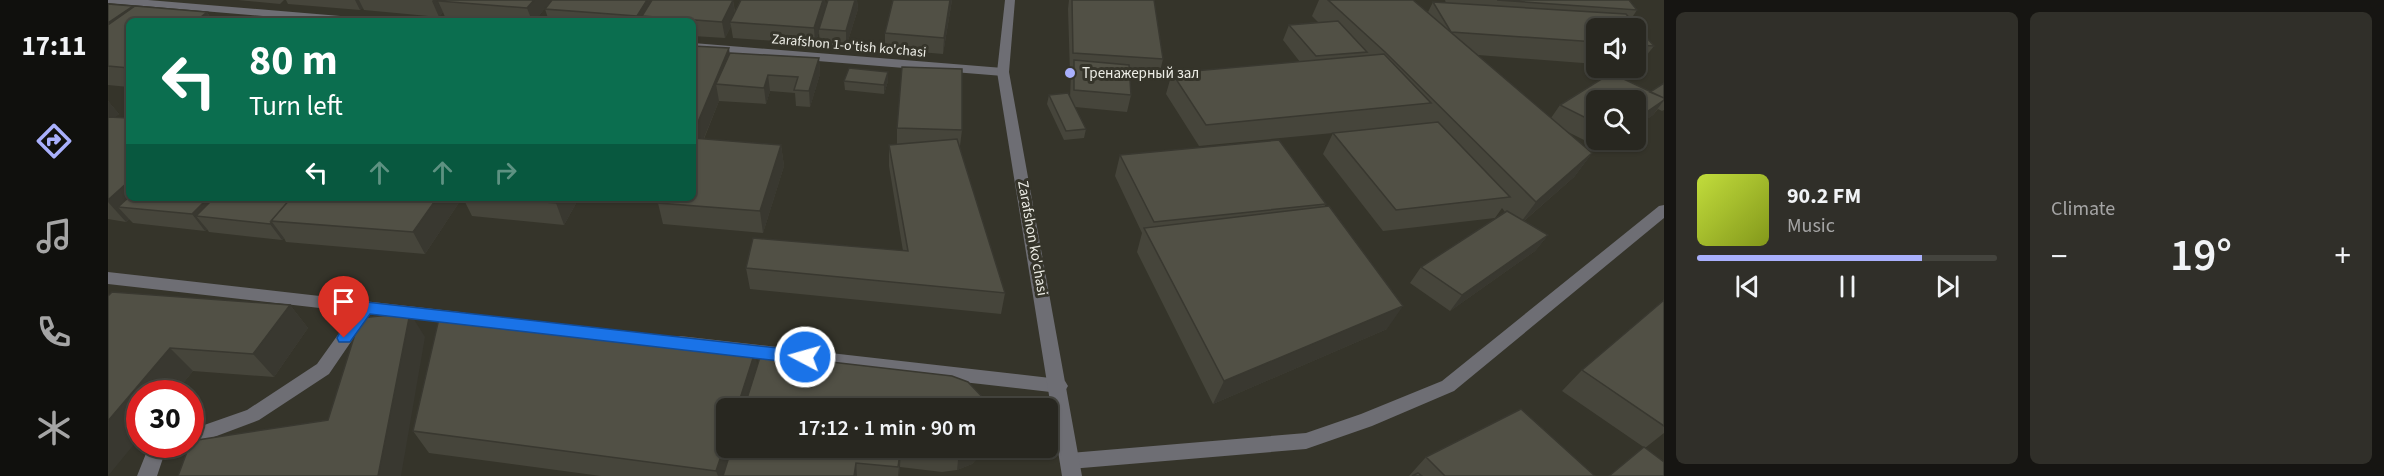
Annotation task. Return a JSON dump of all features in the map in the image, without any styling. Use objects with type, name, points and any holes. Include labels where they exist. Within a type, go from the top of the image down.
[{"type":"street","points":[[108,0],[327,18]]},
{"type":"street","name":"Zarafshon ko'chasi","points":[[1010,0],[1003,72],[1059,386],[1071,468]]},
{"type":"street","name":"Zarafshon 1-o'tish ko'chasi","points":[[696,47],[1003,72]]},
{"type":"street","points":[[1071,468],[1306,441],[1448,387],[1664,210]]},
{"type":"street","points":[[108,278],[472,320]]},
{"type":"street","points":[[204,433],[254,415],[322,369],[366,308]]},
{"type":"street","points":[[660,341],[1059,386]]},
{"type":"street","points":[[147,476],[154,458]]},
{"type":"building","points":[[439,0],[534,0],[527,8]]},
{"type":"building","points":[[552,0],[647,0],[637,16],[545,9]]},
{"type":"building","points":[[652,0],[733,0],[722,22],[696,20],[696,18],[642,16]]},
{"type":"building","points":[[741,0],[823,0],[814,28],[730,22]]},
{"type":"building","points":[[828,0],[855,0],[846,31],[819,29]]},
{"type":"building","points":[[893,0],[950,0],[944,38],[885,33]]},
{"type":"building","points":[[1072,0],[1154,0],[1163,59],[1073,53]]},
{"type":"building","points":[[1328,0],[1413,0],[1592,153],[1536,202],[1385,52]]},
{"type":"building","points":[[1497,0],[1629,0],[1637,10]]},
{"type":"building","points":[[1433,2],[1626,14],[1630,18],[1586,18],[1586,41],[1451,32]]},
{"type":"building","points":[[108,4],[133,6],[108,23]]},
{"type":"building","points":[[135,6],[207,12],[200,18],[126,18],[126,68],[108,66],[108,25]]},
{"type":"building","points":[[1338,21],[1367,52],[1316,56],[1289,25]]},
{"type":"building","points":[[1646,37],[1654,46],[1646,46]]},
{"type":"building","points":[[696,46],[729,48],[696,127]]},
{"type":"building","points":[[730,53],[819,58],[809,91],[794,90],[798,77],[768,75],[764,88],[716,84]]},
{"type":"building","points":[[1384,54],[1431,103],[1206,125],[1172,73]]},
{"type":"building","points":[[1074,60],[1129,65],[1131,95],[1074,90]]},
{"type":"building","points":[[902,67],[962,69],[962,130],[897,128]]},
{"type":"building","points":[[849,68],[888,72],[884,85],[844,81]]},
{"type":"building","points":[[1603,78],[1622,78],[1664,98],[1646,112],[1646,90],[1586,90],[1586,118],[1560,105]]},
{"type":"building","points":[[1664,83],[1664,98],[1650,92]]},
{"type":"building","points":[[1068,93],[1086,129],[1066,131],[1049,95]]},
{"type":"building","points":[[108,117],[126,118],[126,184],[108,200]]},
{"type":"building","points":[[1438,122],[1510,197],[1396,210],[1333,133]]},
{"type":"building","points":[[696,138],[781,145],[760,211],[658,203],[659,201],[696,201]]},
{"type":"building","points":[[957,139],[1005,293],[746,268],[753,238],[908,251],[889,145]]},
{"type":"building","points":[[1279,140],[1326,204],[1154,222],[1120,155]]},
{"type":"building","points":[[126,200],[205,201],[192,214],[118,207]]},
{"type":"building","points":[[211,201],[288,201],[270,224],[196,216]]},
{"type":"building","points":[[288,201],[435,201],[413,232],[271,221]]},
{"type":"building","points":[[533,201],[557,201],[556,203]]},
{"type":"building","points":[[1329,206],[1403,306],[1224,381],[1144,228]]},
{"type":"building","points":[[1507,211],[1548,235],[1462,295],[1421,267]]},
{"type":"building","points":[[112,292],[290,305],[253,354],[170,348],[143,380],[126,380],[126,400],[108,421],[108,296]]},
{"type":"building","points":[[1664,300],[1664,426],[1582,370]]},
{"type":"building","points":[[410,313],[378,476],[178,476],[185,458],[204,458],[204,439],[328,420],[360,318]]},
{"type":"building","points":[[440,314],[755,352],[740,398],[716,398],[716,458],[720,458],[716,471],[413,431]]},
{"type":"building","points":[[761,354],[952,376],[968,382],[983,398],[747,398]]},
{"type":"building","points":[[1521,409],[1595,476],[1445,476],[1426,457]]},
{"type":"building","points":[[1644,447],[1664,462],[1664,476],[1609,476]]},
{"type":"building","points":[[729,458],[899,458],[898,467],[856,463],[854,476],[723,476]]},
{"type":"place","name":"Тренажерный зал","points":[[1070,73]]},
{"type":"route","points":[[344,338],[366,308],[805,357]]}]
